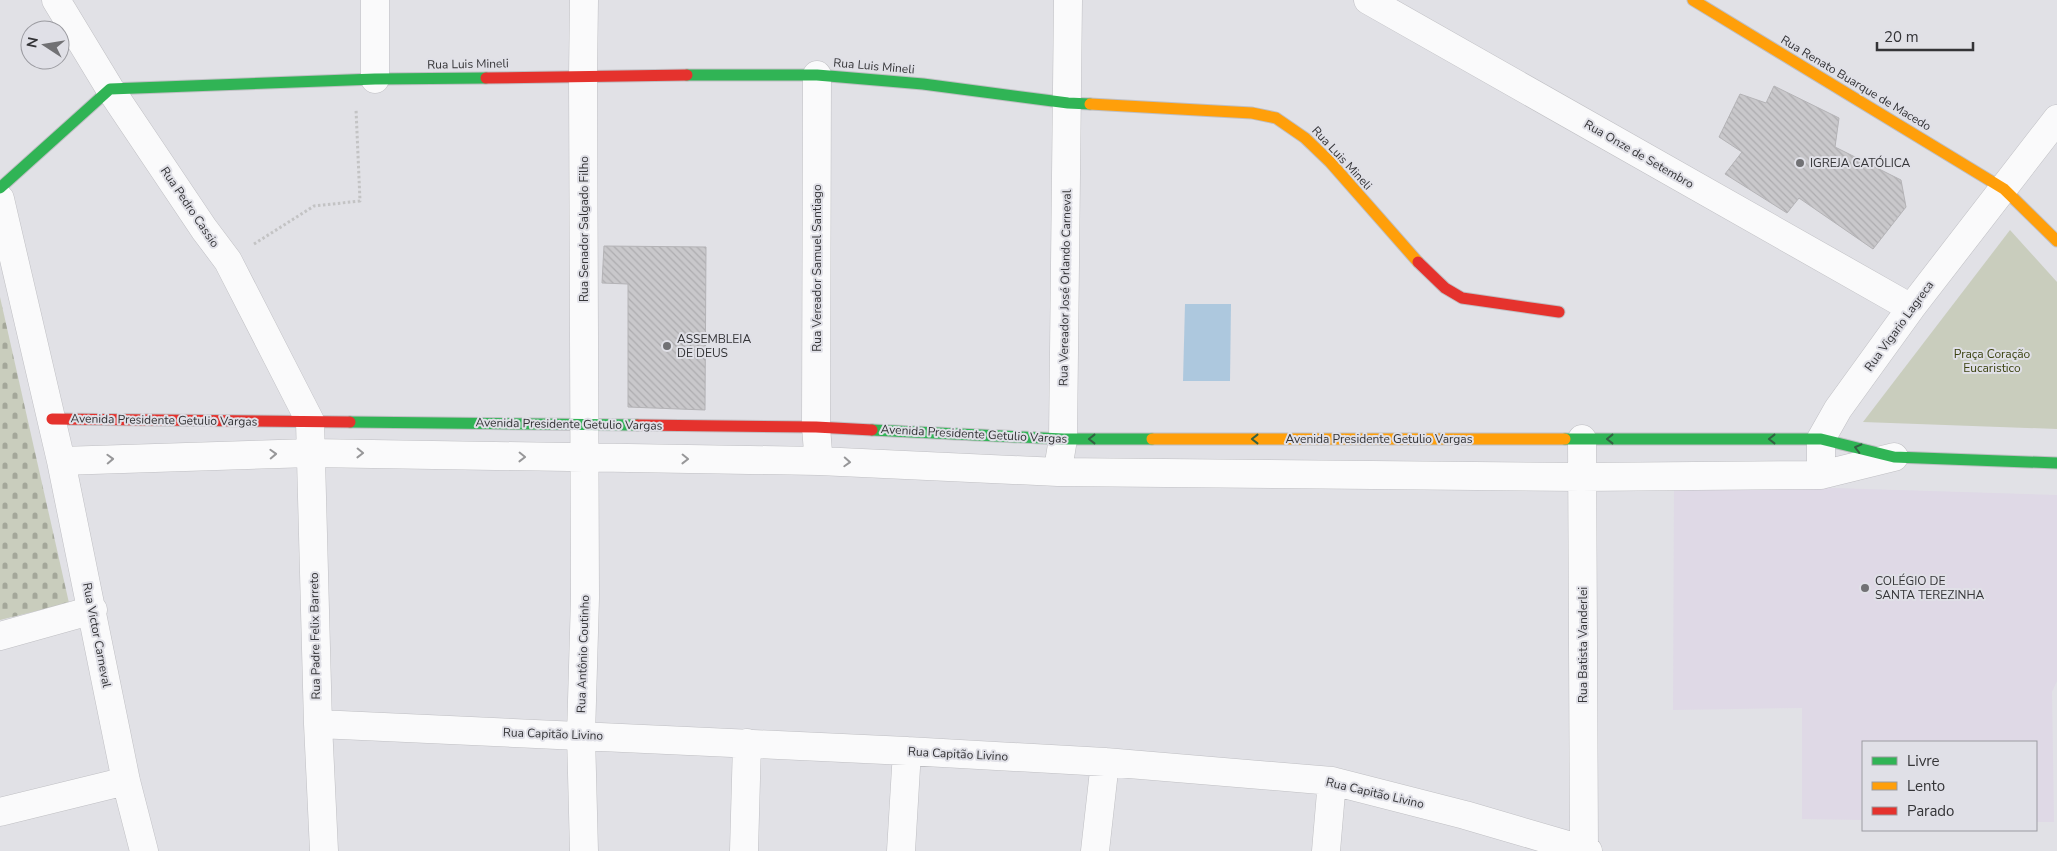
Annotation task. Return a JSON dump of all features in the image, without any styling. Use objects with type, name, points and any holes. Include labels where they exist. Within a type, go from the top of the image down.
[{"type":"street","name":"Rua Pedro Cassio","points":[[56,0],[110,88],[204,229],[228,261],[310,421]]},
{"type":"street","points":[[365,80],[375,0]]},
{"type":"street","name":"Rua Senador Salgado Filho","points":[[584,0],[586,425],[584,458]]},
{"type":"street","name":"Rua Vereador José Orlando Carneval","points":[[1058,472],[1063,439],[1068,0]]},
{"type":"street","name":"Rua Onze de Setembro","points":[[1368,0],[1911,308]]},
{"type":"street","name":"Rua Renato Buarque de Macedo","points":[[1693,0],[2004,189],[2057,241]]},
{"type":"street","name":"Rua Luis Mineli","points":[[110,88],[365,80],[750,74],[818,76],[923,84],[1068,103],[1252,113],[1276,118],[1305,138],[1330,162],[1425,271],[1445,288],[1462,298],[1480,302],[1559,312]]},
{"type":"street","name":"Rua Vereador Samuel Santiago","points":[[818,76],[816,427],[818,461]]},
{"type":"street","points":[[0,188],[110,88]]},
{"type":"street","name":"Rua Vigario Lagreca","points":[[1821,475],[1821,439],[1838,409],[1911,308],[2057,119]]},
{"type":"street","name":"Rua Victor Carneval","points":[[0,199],[62,461],[126,781],[144,851]]},
{"type":"street","name":"Avenida Presidente Getulio Vargas","points":[[52,418],[816,427],[1063,439],[1821,439],[1894,457],[2057,463]]},
{"type":"street","name":"Rua Padre Felix Barreto","points":[[310,421],[318,724],[324,851]]},
{"type":"street","name":"Rua Batista Vanderlei","points":[[1582,439],[1586,851]]},
{"type":"street","name":"Avenida Presidente Getulio Vargas","points":[[62,461],[311,452],[818,461],[1058,472],[1581,477],[1821,475],[1894,457]]},
{"type":"street","name":"Rua Antônio Coutinho","points":[[584,458],[585,598],[581,735],[584,851]]},
{"type":"street","points":[[0,636],[92,610]]},
{"type":"street","name":"Rua Capitão Livino","points":[[318,724],[747,743],[1105,762],[1332,781],[1466,815],[1586,851]]},
{"type":"street","points":[[744,851],[747,743]]},
{"type":"street","points":[[901,851],[908,751]]},
{"type":"street","points":[[1095,851],[1105,762]]},
{"type":"street","points":[[0,812],[126,781]]},
{"type":"street","points":[[1326,851],[1332,781]]},
{"type":"path","points":[[228,261],[314,206],[360,201],[365,80]]},
{"type":"shaded area","name":"COLÉGIO DE SANTA TEREZINHA","points":[[1674,483],[2057,495],[2057,681],[2052,692],[2054,822],[2037,822],[2037,741],[1862,741],[1862,820],[1802,819],[1802,708],[1673,710]]},
{"type":"green space","name":"Praça Coração Eucaristico","points":[[2010,230],[2057,282],[2057,429],[1863,422]]},
{"type":"green space","points":[[0,297],[69,603],[0,620]]},
{"type":"water","points":[[1185,304],[1231,304],[1230,381],[1183,381]]},
{"type":"building","name":"IGREJA CATÓLICA","points":[[1774,86],[1839,118],[1835,147],[1901,180],[1906,207],[1873,249],[1799,198],[1787,213],[1725,174],[1742,152],[1719,137],[1740,94],[1766,103]]},
{"type":"building","name":"ASSEMBLEIA DE DEUS","points":[[604,246],[706,247],[705,410],[628,407],[628,284],[602,283]]},
{"type":"traffic: fast","points":[[687,75],[817,75],[923,84],[1068,103],[1090,104]]},
{"type":"traffic: fast","points":[[0,188],[110,89],[375,79],[486,78]]},
{"type":"traffic: fast","points":[[350,422],[637,425]]},
{"type":"traffic: fast","points":[[872,430],[1063,439],[1152,439]]},
{"type":"traffic: fast","points":[[1565,439],[1821,439],[1894,457],[2057,463]]},
{"type":"traffic: slow","points":[[1693,0],[2004,189],[2057,241]]},
{"type":"traffic: slow","points":[[1090,104],[1252,113],[1276,118],[1305,138],[1330,162],[1418,262]]},
{"type":"traffic: slow","points":[[1152,439],[1565,439]]},
{"type":"traffic: jam","points":[[486,78],[687,75]]},
{"type":"traffic: jam","points":[[1418,262],[1445,288],[1462,298],[1559,312]]},
{"type":"traffic: jam","points":[[52,419],[350,422]]},
{"type":"traffic: jam","points":[[637,425],[816,427],[872,430]]},
{"type":"place","name":"IGREJA CATÓLICA","points":[[1800,163]]},
{"type":"place","name":"ASSEMBLEIA DE DEUS","points":[[667,346]]},
{"type":"place","name":"COLÉGIO DE SANTA TEREZINHA","points":[[1865,588]]}]
